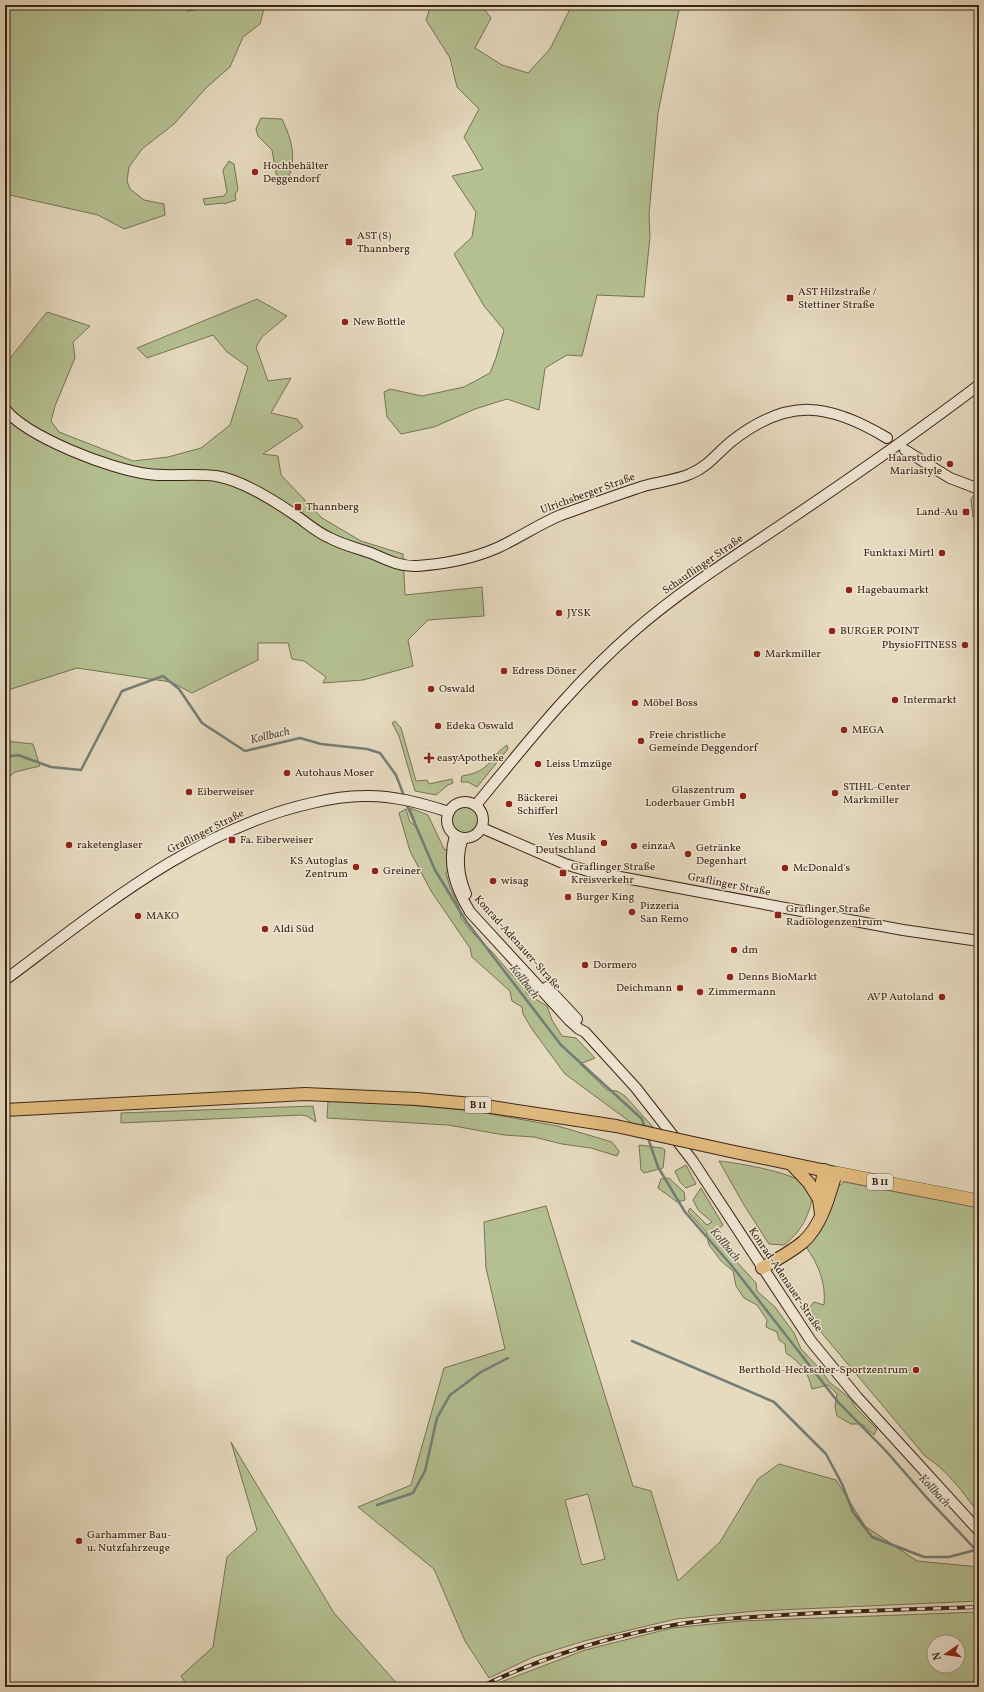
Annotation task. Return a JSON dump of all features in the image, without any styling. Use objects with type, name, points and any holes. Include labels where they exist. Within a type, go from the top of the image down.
[{"type":"highway","name":"B 11","points":[[830,1172],[979,1201]]},
{"type":"main road","name":"B 11","points":[[5,1110],[305,1094],[338,1094],[472,1104],[616,1126],[830,1172]]},
{"type":"main road","points":[[792,1165],[809,1183],[819,1199],[821,1214]]},
{"type":"main road","points":[[762,1268],[804,1241],[814,1228],[827,1204],[830,1172]]},
{"type":"main road","points":[[819,1199],[830,1172]]},
{"type":"street","name":"Schauflinger Straße","points":[[476,805],[556,707],[604,658],[636,630],[697,581],[893,449],[979,385]]},
{"type":"street","name":"Ulrichsberger Straße","points":[[5,408],[21,424],[53,441],[107,465],[150,475],[204,475],[226,478],[240,483],[295,515],[328,538],[391,562],[413,566],[442,563],[477,556],[499,547],[548,520],[640,487],[691,474],[710,462],[730,442],[759,421],[780,414],[804,410],[823,410],[836,413],[872,429],[887,438]]},
{"type":"street","points":[[905,450],[950,478],[979,489]]},
{"type":"street","name":"Graflinger Straße","points":[[5,980],[139,882],[207,842],[252,822],[292,808],[325,800],[363,796],[397,798],[449,812]]},
{"type":"street","points":[[460,802],[470,802],[476,805],[483,815],[482,828],[473,836],[459,836],[448,824],[449,812],[453,806],[460,802]]},
{"type":"street","name":"Graflinger Straße","points":[[482,828],[565,864],[588,871],[903,930],[979,941]]},
{"type":"street","name":"Konrad-Adenauer-Straße","points":[[459,836],[451,848],[453,873],[460,895],[470,912],[569,1020],[578,1029],[585,1032],[636,1088],[692,1160],[811,1341],[857,1397],[979,1531]]},
{"type":"green space","points":[[5,5],[186,5],[187,11],[195,10],[195,5],[214,5],[214,7],[232,5],[265,5],[260,24],[243,37],[230,67],[207,87],[174,124],[142,149],[129,167],[127,181],[130,189],[144,200],[164,204],[165,215],[124,229],[98,215],[5,194]]},
{"type":"green space","points":[[431,5],[481,5],[491,18],[475,48],[502,65],[528,73],[550,49],[572,5],[680,5],[658,113],[649,214],[650,236],[644,297],[597,295],[582,356],[567,355],[545,368],[539,410],[507,399],[475,409],[434,427],[401,434],[387,417],[384,392],[390,389],[422,396],[464,387],[490,373],[504,330],[484,306],[454,254],[472,237],[476,212],[452,176],[483,169],[464,137],[479,109],[457,87],[450,58],[426,20]]},
{"type":"green space","points":[[261,118],[282,119],[286,127],[291,143],[293,158],[290,174],[286,182],[276,174],[272,150],[258,136],[256,129]]},
{"type":"green space","points":[[229,161],[234,164],[238,190],[235,194],[236,200],[224,204],[205,205],[203,199],[224,196],[227,192],[223,170]]},
{"type":"green space","points":[[257,299],[287,316],[262,337],[256,347],[268,381],[291,378],[271,413],[297,419],[303,427],[263,454],[278,456],[281,475],[322,518],[361,541],[403,554],[405,595],[482,587],[484,616],[428,620],[408,640],[413,666],[363,680],[323,683],[326,677],[304,661],[292,659],[288,643],[258,643],[258,660],[192,693],[171,682],[77,668],[5,691],[5,362],[7,362],[47,312],[90,326],[73,342],[75,358],[55,406],[51,421],[59,432],[133,461],[168,457],[201,448],[230,425],[248,367],[227,352],[213,335],[147,358],[137,348]]},
{"type":"green space","points":[[974,495],[979,495],[979,519],[973,517],[971,499]]},
{"type":"green space","points":[[395,721],[401,728],[416,781],[427,780],[429,784],[452,779],[453,783],[448,785],[436,795],[415,791],[399,736],[392,723]]},
{"type":"green space","points":[[5,741],[33,744],[40,766],[15,772],[5,780]]},
{"type":"green space","points":[[507,745],[508,749],[477,787],[468,782],[461,782],[462,776],[472,774],[484,768],[500,750]]},
{"type":"green space","points":[[464,806],[474,810],[478,820],[474,830],[464,834],[454,830],[450,820],[454,810]]},
{"type":"green space","points":[[410,808],[428,815],[444,849],[447,850],[448,870],[446,873],[450,887],[459,907],[461,918],[513,976],[522,982],[527,994],[547,1006],[552,1020],[562,1036],[576,1038],[595,1058],[580,1064],[607,1090],[617,1091],[625,1096],[653,1127],[633,1124],[565,1074],[532,1029],[523,1014],[522,1007],[512,1001],[510,991],[472,957],[470,948],[431,891],[410,851],[399,813],[406,809],[410,822],[417,827]]},
{"type":"green space","points":[[328,1101],[387,1103],[474,1111],[558,1126],[612,1142],[619,1151],[617,1156],[591,1148],[562,1144],[534,1137],[504,1135],[448,1125],[327,1118]]},
{"type":"green space","points":[[313,1106],[316,1122],[307,1116],[301,1115],[121,1123],[121,1113]]},
{"type":"green space","points":[[639,1145],[662,1148],[665,1150],[663,1168],[644,1173],[641,1170]]},
{"type":"green space","points":[[719,1161],[768,1170],[795,1178],[805,1183],[810,1189],[810,1207],[804,1223],[792,1238],[784,1245],[769,1244],[744,1205]]},
{"type":"green space","points":[[686,1165],[696,1184],[686,1188],[680,1182],[675,1171]]},
{"type":"green space","points":[[669,1178],[684,1192],[685,1200],[677,1202],[658,1188],[661,1179]]},
{"type":"green space","name":"Berthold-Heckscher-Sportzentrum","points":[[844,1182],[979,1208],[979,1514],[948,1475],[925,1456],[805,1313],[814,1302],[824,1305],[824,1289],[821,1274],[806,1247],[817,1232],[834,1190]]},
{"type":"green space","points":[[701,1188],[723,1225],[715,1232],[729,1246],[736,1261],[756,1283],[757,1291],[775,1307],[794,1333],[801,1349],[821,1370],[829,1382],[850,1398],[856,1408],[877,1429],[874,1435],[862,1424],[851,1424],[837,1416],[835,1407],[837,1394],[828,1385],[812,1389],[803,1368],[796,1360],[786,1353],[785,1344],[779,1340],[777,1332],[766,1327],[767,1320],[757,1305],[744,1298],[736,1286],[733,1271],[721,1261],[709,1245],[706,1232],[688,1212],[690,1208],[707,1225],[712,1222],[698,1210],[693,1200]]},
{"type":"green space","points":[[546,1206],[633,1486],[651,1491],[678,1581],[720,1542],[758,1479],[779,1464],[836,1480],[865,1526],[917,1561],[979,1567],[979,1601],[756,1611],[676,1619],[584,1641],[533,1657],[489,1678],[465,1641],[434,1569],[358,1507],[411,1485],[444,1368],[505,1349],[486,1268],[484,1222]],"holes":[[[588,1494],[605,1559],[582,1565],[565,1500]]]},
{"type":"green space","points":[[231,1442],[334,1613],[400,1687],[188,1687],[181,1676],[213,1647],[227,1557],[257,1530]]},
{"type":"green space","points":[[979,1612],[979,1687],[495,1687],[493,1685],[585,1650],[672,1628],[741,1621]]},
{"type":"waterway","name":"Kollbach","points":[[5,757],[18,755],[51,767],[81,770],[122,691],[163,676],[179,689],[202,723],[245,751],[300,738],[321,744],[367,749],[380,753],[396,775],[404,796]]},
{"type":"waterway","name":"Kollbach","points":[[406,803],[435,870],[466,921],[561,1045],[642,1119],[645,1129]]},
{"type":"waterway","name":"Kollbach","points":[[648,1138],[658,1167],[685,1212],[732,1266],[838,1402],[886,1451],[927,1498],[976,1550]]},
{"type":"waterway","points":[[632,1341],[774,1402],[826,1454],[842,1484],[853,1512],[872,1537],[924,1557],[949,1557],[979,1549]]},
{"type":"waterway","points":[[377,1505],[413,1493],[425,1471],[437,1418],[450,1395],[481,1372],[508,1358]]},
{"type":"railway","points":[[480,1687],[523,1668],[568,1652],[612,1638],[673,1625],[720,1619],[782,1615],[979,1607]]},
{"type":"place","name":"Hochbehälter Deggendorf","points":[[255,172]]},
{"type":"place","name":"AST (S) Thannberg","points":[[349,242]]},
{"type":"place","name":"AST Hilzstraße / Stettiner Straße","points":[[790,298]]},
{"type":"place","name":"New Bottle","points":[[345,322]]},
{"type":"place","name":"Haarstudio Mariastyle","points":[[950,464]]},
{"type":"place","name":"Thannberg","points":[[298,507]]},
{"type":"place","name":"Land-Au","points":[[966,512]]},
{"type":"place","name":"Funktaxi Mirtl","points":[[942,553]]},
{"type":"place","name":"Hagebaumarkt","points":[[849,590]]},
{"type":"place","name":"JYSK","points":[[559,613]]},
{"type":"place","name":"BURGER POINT","points":[[832,631]]},
{"type":"place","name":"PhysioFITNESS","points":[[965,645]]},
{"type":"place","name":"Markmiller","points":[[757,654]]},
{"type":"place","name":"Edress Döner","points":[[504,671]]},
{"type":"place","name":"Oswald","points":[[431,689]]},
{"type":"place","name":"Intermarkt","points":[[895,700]]},
{"type":"place","name":"Möbel Boss","points":[[635,703]]},
{"type":"place","name":"Edeka Oswald","points":[[438,726]]},
{"type":"place","name":"MEGA","points":[[844,730]]},
{"type":"place","name":"Freie christliche Gemeinde Deggendorf","points":[[641,741]]},
{"type":"place","name":"easyApotheke","points":[[429,758]]},
{"type":"place","name":"Leiss Umzüge","points":[[538,764]]},
{"type":"place","name":"Autohaus Moser","points":[[287,773]]},
{"type":"place","name":"Eiberweiser","points":[[189,792]]},
{"type":"place","name":"STIHL-Center Markmiller","points":[[835,793]]},
{"type":"place","name":"Glaszentrum Loderbauer GmbH","points":[[743,796]]},
{"type":"place","name":"Bäckerei Schifferl","points":[[509,804]]},
{"type":"place","name":"Fa. Eiberweiser","points":[[232,840]]},
{"type":"place","name":"Yes Musik Deutschland","points":[[604,843]]},
{"type":"place","name":"raketenglaser","points":[[69,845]]},
{"type":"place","name":"einzaA","points":[[634,846]]},
{"type":"place","name":"Getränke Degenhart","points":[[688,854]]},
{"type":"place","name":"KS Autoglas Zentrum","points":[[356,867]]},
{"type":"place","name":"McDonald's","points":[[785,868]]},
{"type":"place","name":"Greiner","points":[[375,871]]},
{"type":"place","name":"Graflinger Straße Kreisverkehr","points":[[563,873]]},
{"type":"place","name":"wisag","points":[[493,881]]},
{"type":"place","name":"Burger King","points":[[568,897]]},
{"type":"place","name":"Pizzeria San Remo","points":[[632,912]]},
{"type":"place","name":"Graflinger Straße Radiologenzentrum","points":[[778,915]]},
{"type":"place","name":"MAKO","points":[[138,916]]},
{"type":"place","name":"Aldi Süd","points":[[265,929]]},
{"type":"place","name":"dm","points":[[734,950]]},
{"type":"place","name":"Dormero","points":[[585,965]]},
{"type":"place","name":"Denns BioMarkt","points":[[730,977]]},
{"type":"place","name":"Deichmann","points":[[680,988]]},
{"type":"place","name":"Zimmermann","points":[[700,992]]},
{"type":"place","name":"AVP Autoland","points":[[942,997]]},
{"type":"place","name":"Berthold-Heckscher-Sportzentrum","points":[[916,1370]]},
{"type":"place","name":"Garhammer Bau- u. Nutzfahrzeuge","points":[[79,1541]]}]
